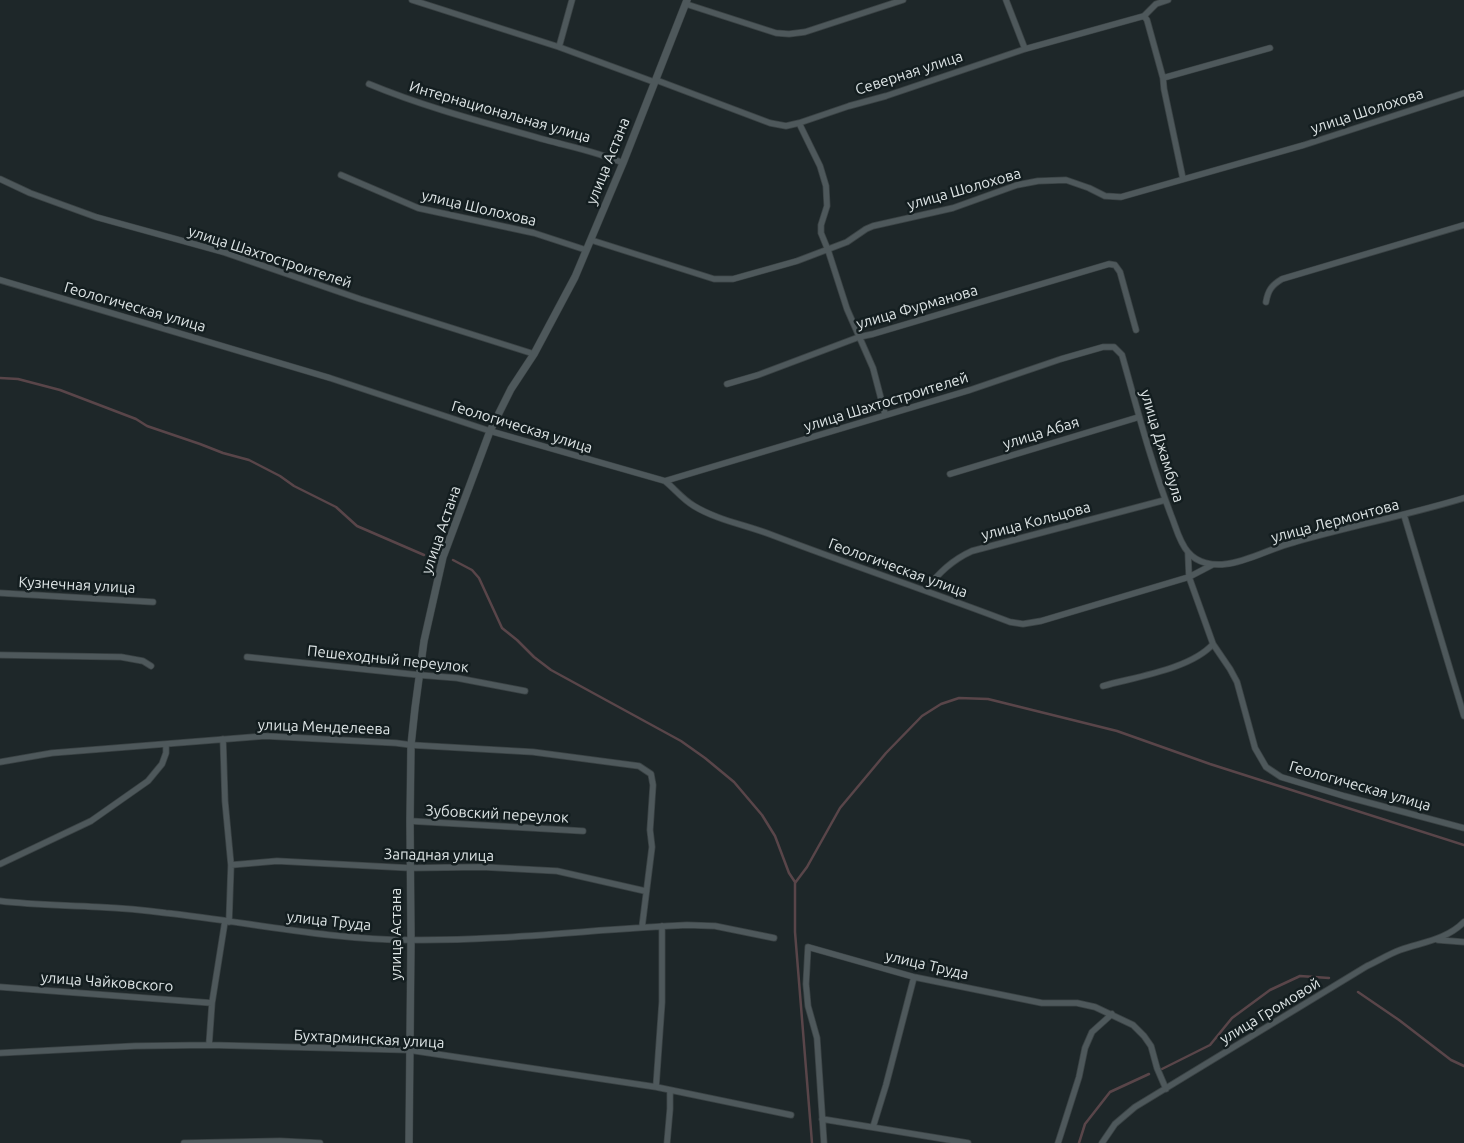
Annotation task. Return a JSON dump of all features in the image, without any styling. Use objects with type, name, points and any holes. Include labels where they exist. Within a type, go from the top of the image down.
[{"type":"street","name":"Северная улица","points":[[412,0],[559,46],[770,124],[786,126],[886,96],[1025,49],[1144,16],[1156,4],[1168,0]]},
{"type":"street","points":[[559,46],[572,0]]},
{"type":"street","points":[[686,2],[776,32],[788,34],[804,32],[903,0]]},
{"type":"street","points":[[1006,0],[1025,49]]},
{"type":"street","name":"улица Астана","points":[[409,1143],[412,745],[424,641],[443,557],[490,432],[511,389],[553,321],[575,277],[623,163],[686,2]]},
{"type":"street","points":[[1144,16],[1147,20],[1164,78],[1164,89],[1183,179]]},
{"type":"street","points":[[1164,78],[1270,48]]},
{"type":"street","name":"Интернациональная улица","points":[[369,84],[452,113],[553,142],[603,154],[623,163]]},
{"type":"street","name":"улица Шолохова","points":[[590,240],[696,274],[726,280],[797,261],[828,250],[847,242],[873,226],[954,208],[1024,184],[1038,181],[1066,180],[1105,196],[1121,197],[1304,145],[1464,93]]},
{"type":"street","points":[[799,123],[820,166],[826,186],[827,206],[820,233],[828,250],[844,300],[872,368],[885,414]]},
{"type":"street","name":"улица Шолохова","points":[[341,175],[418,208],[534,233],[586,250]]},
{"type":"street","name":"улица Шахтостроителей","points":[[0,179],[30,193],[96,217],[223,252],[534,354]]},
{"type":"street","points":[[1266,302],[1267,295],[1273,285],[1282,279],[1464,225]]},
{"type":"street","name":"улица Фурманова","points":[[727,384],[758,376],[859,337],[1109,264],[1116,265],[1120,272],[1136,330]]},
{"type":"street","name":"Геологическая улица","points":[[0,280],[330,378],[490,432],[665,481],[682,498],[707,513],[765,532],[871,572],[926,589],[1010,622],[1023,624]]},
{"type":"street","name":"улица Шахтостроителей","points":[[665,481],[970,390],[1060,359],[1103,347],[1114,347]]},
{"type":"street","name":"улица Джамбула","points":[[1114,347],[1122,355],[1165,500],[1180,539],[1188,553],[1196,559]]},
{"type":"street","name":"улица Абая","points":[[950,474],[1139,417]]},
{"type":"street","name":"улица Лермонтова","points":[[1196,559],[1212,565],[1229,564],[1293,542],[1404,515],[1464,498]]},
{"type":"street","name":"улица Кольцова","points":[[926,589],[949,564],[972,551],[1165,500]]},
{"type":"street","points":[[1404,515],[1464,716]]},
{"type":"street","name":"улица Джамбула","points":[[1188,553],[1189,577],[1213,644]]},
{"type":"street","name":"улица Лермонтова","points":[[1023,624],[1041,621],[1189,577],[1212,565]]},
{"type":"street","name":"Кузнечная улица","points":[[0,593],[153,602]]},
{"type":"street","points":[[1103,686],[1175,666],[1198,657],[1213,644]]},
{"type":"street","name":"Геологическая улица","points":[[1213,644],[1230,669],[1236,682],[1255,748],[1266,767],[1280,776],[1344,796],[1464,828]]},
{"type":"street","points":[[0,655],[121,657],[143,661],[151,666]]},
{"type":"street","name":"Пешеходный переулок","points":[[247,657],[456,678],[525,691]]},
{"type":"street","name":"улица Менделеева","points":[[0,762],[52,753],[265,736],[396,742],[412,745],[533,752],[639,766],[651,774],[653,785],[650,830],[652,847],[645,891]]},
{"type":"street","points":[[209,1045],[212,1003],[227,921],[231,866],[223,739]]},
{"type":"street","points":[[0,864],[91,821],[148,781],[162,764],[166,754],[166,745]]},
{"type":"street","name":"Зубовский переулок","points":[[410,821],[583,831]]},
{"type":"street","name":"Западная улица","points":[[231,866],[277,861],[410,868],[482,867],[557,871],[645,891]]},
{"type":"street","points":[[642,927],[645,891]]},
{"type":"street","name":"улица Труда","points":[[0,901],[167,913],[352,937],[411,940],[502,939],[687,925],[715,926],[774,938]]},
{"type":"street","name":"улица Громовой","points":[[1102,1143],[1115,1124],[1135,1107],[1367,966],[1399,951],[1438,940],[1455,931],[1464,922]]},
{"type":"street","points":[[656,1087],[662,1002],[662,926]]},
{"type":"street","points":[[1438,940],[1464,942]]},
{"type":"street","name":"улица Труда","points":[[822,1119],[816,1038],[808,1006],[806,984],[808,947],[914,977],[1042,1003],[1077,1002],[1095,1007],[1133,1025],[1144,1036],[1151,1046],[1157,1068],[1166,1089]]},
{"type":"street","points":[[873,1127],[914,977]]},
{"type":"street","name":"улица Чайковского","points":[[0,987],[212,1003]]},
{"type":"street","points":[[1058,1143],[1080,1077],[1085,1048],[1092,1032],[1112,1014]]},
{"type":"street","name":"Бухтарминская улица","points":[[0,1053],[135,1046],[209,1045],[409,1050],[656,1087],[791,1115]]},
{"type":"street","points":[[667,1143],[670,1090]]},
{"type":"street","points":[[824,1143],[822,1119],[968,1143]]},
{"type":"street","points":[[184,1143],[280,1140],[320,1143]]},
{"type":"waterway","points":[[0,378],[18,379],[60,390],[136,419],[147,426],[223,453],[249,460],[336,507],[357,526],[424,555]]},
{"type":"waterway","points":[[453,560],[472,570],[479,578],[502,628],[534,657],[551,670],[681,741],[734,782],[762,815],[775,836],[789,873],[795,882]]},
{"type":"waterway","points":[[812,1143],[795,932],[795,883],[807,867],[840,808],[886,753],[922,716],[941,704],[959,698],[988,699],[1117,731],[1210,764],[1464,845]]},
{"type":"waterway","points":[[1162,1069],[1210,1045],[1232,1018],[1270,990],[1300,976],[1329,978]]},
{"type":"waterway","points":[[1358,992],[1399,1020],[1451,1060],[1464,1066]]},
{"type":"waterway","points":[[1079,1143],[1085,1124],[1110,1092],[1149,1074]]}]
